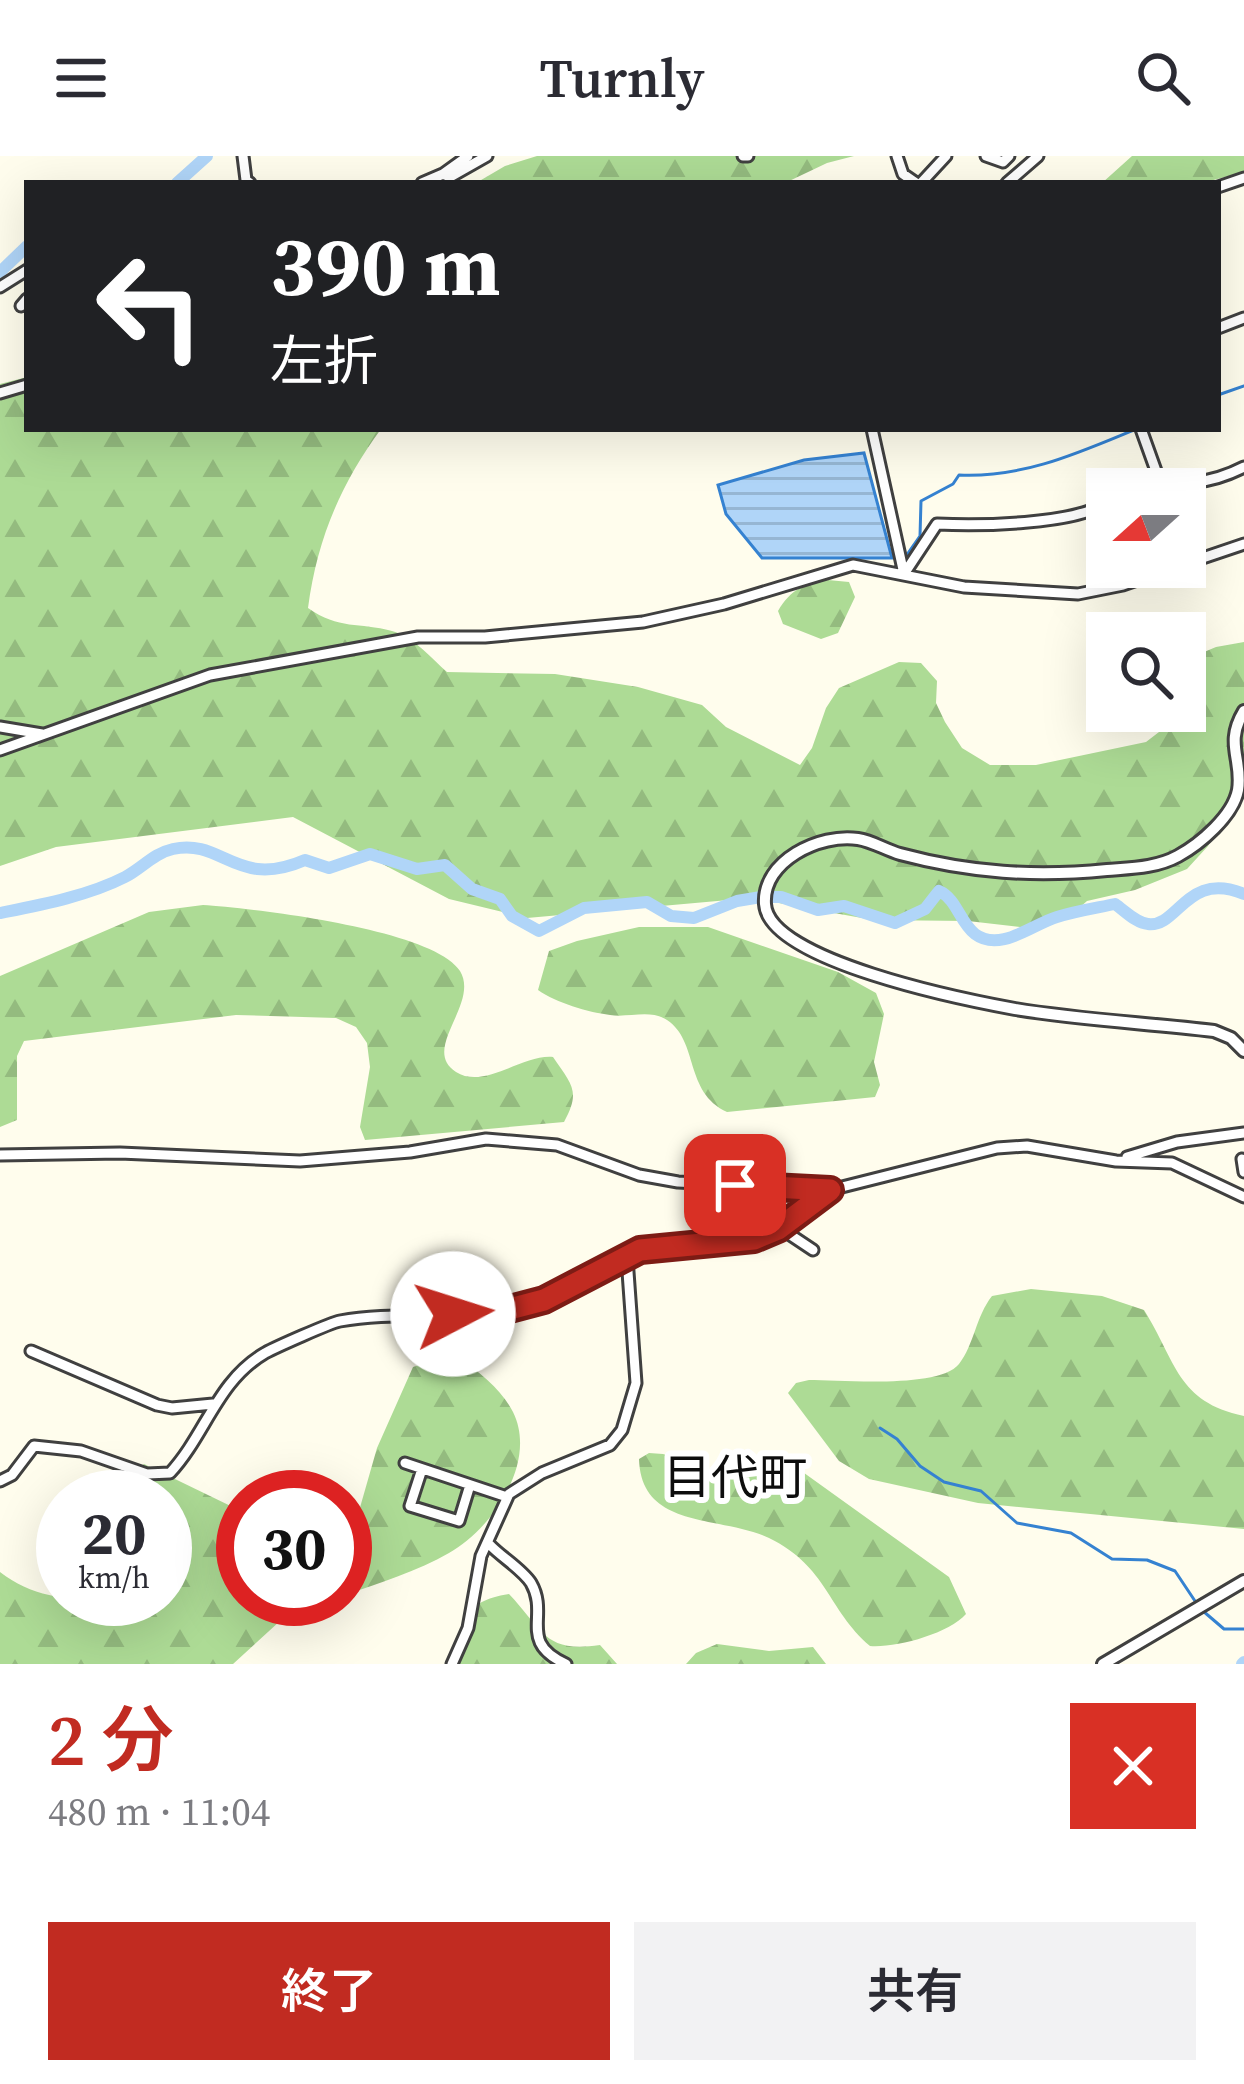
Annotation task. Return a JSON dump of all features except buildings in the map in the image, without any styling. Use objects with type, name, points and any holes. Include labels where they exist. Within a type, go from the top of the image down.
[{"type":"street","points":[[429,180],[468,156]]},
{"type":"street","points":[[443,174],[450,177],[488,156]]},
{"type":"street","points":[[897,156],[903,174],[914,180]]},
{"type":"street","points":[[922,180],[946,156]]},
{"type":"street","points":[[986,156],[1004,162],[1009,156]]},
{"type":"street","points":[[1010,180],[1038,156]]},
{"type":"street","points":[[873,432],[904,574]]},
{"type":"street","points":[[1142,432],[1158,468]]},
{"type":"street","points":[[1206,481],[1244,467]]},
{"type":"street","points":[[904,574],[937,524],[977,526],[1086,512]]},
{"type":"street","points":[[1206,556],[1244,544]]},
{"type":"street","points":[[0,750],[210,675],[418,637],[485,638],[644,622],[724,604],[853,565],[964,587],[1078,594],[1108,588]]},
{"type":"street","points":[[1244,711],[1234,733],[1238,789],[1234,801],[1200,841],[1177,857],[1152,866],[1045,876],[901,854],[858,839],[819,844],[782,862],[765,893],[769,919],[784,935],[803,947],[898,982],[1012,1008],[1214,1031],[1231,1038],[1244,1051]]},
{"type":"street","points":[[0,727],[42,734]]},
{"type":"street","points":[[1116,1161],[1178,1142],[1244,1132]]},
{"type":"street","points":[[0,1155],[97,1152],[300,1160],[410,1152],[486,1139],[557,1145],[639,1174],[678,1182],[830,1190],[1027,1145],[1116,1161],[1172,1163],[1244,1197]]},
{"type":"street","points":[[1242,1159],[1244,1172]]},
{"type":"street","points":[[0,1480],[12,1474],[34,1446],[81,1451],[147,1474],[170,1473],[234,1376],[265,1353],[332,1322],[502,1311],[544,1300],[640,1250],[754,1239],[780,1228],[830,1190]]},
{"type":"street","points":[[780,1228],[813,1250]]},
{"type":"street","points":[[452,1664],[468,1628],[475,1578],[507,1498],[542,1473],[610,1445],[622,1430],[636,1383],[627,1258]]},
{"type":"street","points":[[31,1351],[157,1405],[213,1404]]},
{"type":"street","points":[[405,1463],[507,1498]]},
{"type":"street","points":[[422,1468],[410,1507],[459,1521],[470,1485]]},
{"type":"street","points":[[488,1544],[534,1588],[542,1648],[566,1664]]},
{"type":"street","points":[[1103,1664],[1244,1581]]},
{"type":"green space","points":[[537,156],[854,156],[791,180],[481,180]]},
{"type":"green space","points":[[1132,156],[1244,156],[1244,172],[1213,180],[1105,180]]},
{"type":"green space","points":[[24,378],[24,432],[379,432],[332,514],[308,608],[340,623],[400,634],[447,672],[555,674],[638,687],[702,705],[726,727],[800,765],[839,688],[899,662],[921,663],[937,681],[936,703],[945,722],[962,748],[990,765],[1036,765],[1146,742],[1159,732],[1206,732],[1206,651],[1244,642],[1244,785],[1208,846],[1187,869],[1135,890],[1087,901],[1069,917],[1028,928],[968,921],[873,920],[751,898],[527,918],[449,899],[293,817],[56,847],[0,866],[0,384]]},
{"type":"green space","points":[[828,580],[849,582],[855,597],[838,633],[821,639],[783,624],[778,611],[788,597]]},
{"type":"green space","points":[[203,905],[340,923],[416,943],[444,956],[460,971],[464,984],[444,1051],[447,1062],[456,1072],[479,1077],[553,1057],[572,1088],[564,1122],[365,1140],[360,1127],[370,1067],[367,1043],[356,1027],[336,1018],[236,1015],[24,1041],[17,1056],[17,1120],[0,1127],[0,976],[149,912]]},
{"type":"green space","points":[[639,927],[708,927],[838,972],[876,993],[884,1014],[874,1062],[880,1085],[875,1097],[727,1112],[704,1092],[684,1040],[667,1020],[592,1012],[538,990],[549,951]]},
{"type":"green space","points":[[1031,1289],[1102,1296],[1144,1310],[1191,1390],[1222,1410],[1244,1416],[1244,1529],[978,1503],[869,1479],[839,1461],[788,1393],[796,1383],[809,1380],[911,1380],[948,1372],[964,1356],[992,1296]]},
{"type":"green space","points":[[461,1359],[508,1404],[519,1431],[515,1472],[495,1511],[465,1542],[372,1585],[371,1470],[413,1367]]},
{"type":"green space","points":[[649,1453],[724,1473],[772,1458],[793,1465],[949,1577],[966,1614],[921,1638],[870,1646],[844,1618],[816,1575],[789,1549],[749,1531],[686,1517],[653,1498],[643,1482],[639,1459]]},
{"type":"green space","points":[[192,1487],[216,1499],[216,1626],[275,1626],[233,1664],[0,1664],[0,1572],[36,1592],[36,1626],[192,1626]]},
{"type":"green space","points":[[509,1594],[538,1629],[556,1642],[600,1645],[617,1664],[449,1664],[473,1609]]},
{"type":"green space","points":[[717,1644],[769,1651],[813,1647],[826,1664],[686,1664],[696,1653]]},
{"type":"water","points":[[864,453],[892,558],[762,558],[726,514],[718,485],[804,460]]},
{"type":"waterway","points":[[180,180],[207,156]]},
{"type":"waterway","points":[[0,272],[24,249]]},
{"type":"waterway","points":[[1221,394],[1244,386]]},
{"type":"waterway","points":[[906,556],[920,536],[921,501],[953,484],[959,475],[1028,468],[1128,432]]},
{"type":"waterway","points":[[0,913],[95,890],[166,851],[190,848],[262,869],[305,860],[329,868],[370,854],[417,869],[445,865],[472,889],[500,899],[512,916],[539,931],[584,908],[647,902],[671,916],[694,918],[761,897],[781,897],[818,910],[844,906],[895,923],[925,909],[939,891],[975,934],[995,940],[1057,917],[1115,904],[1148,924],[1168,918],[1209,889],[1244,894]]},
{"type":"waterway","points":[[880,1428],[897,1439],[920,1466],[944,1482],[981,1491],[1017,1523],[1071,1533],[1112,1559],[1147,1560],[1175,1571],[1197,1604]]},
{"type":"waterway","points":[[1203,1611],[1224,1629],[1244,1629]]},
{"type":"district","name":"目代町","points":[[735,1477]]},
{"type":"route","points":[[453,1314],[502,1311],[544,1300],[640,1250],[754,1239],[778,1229],[830,1190],[735,1185]]}]
